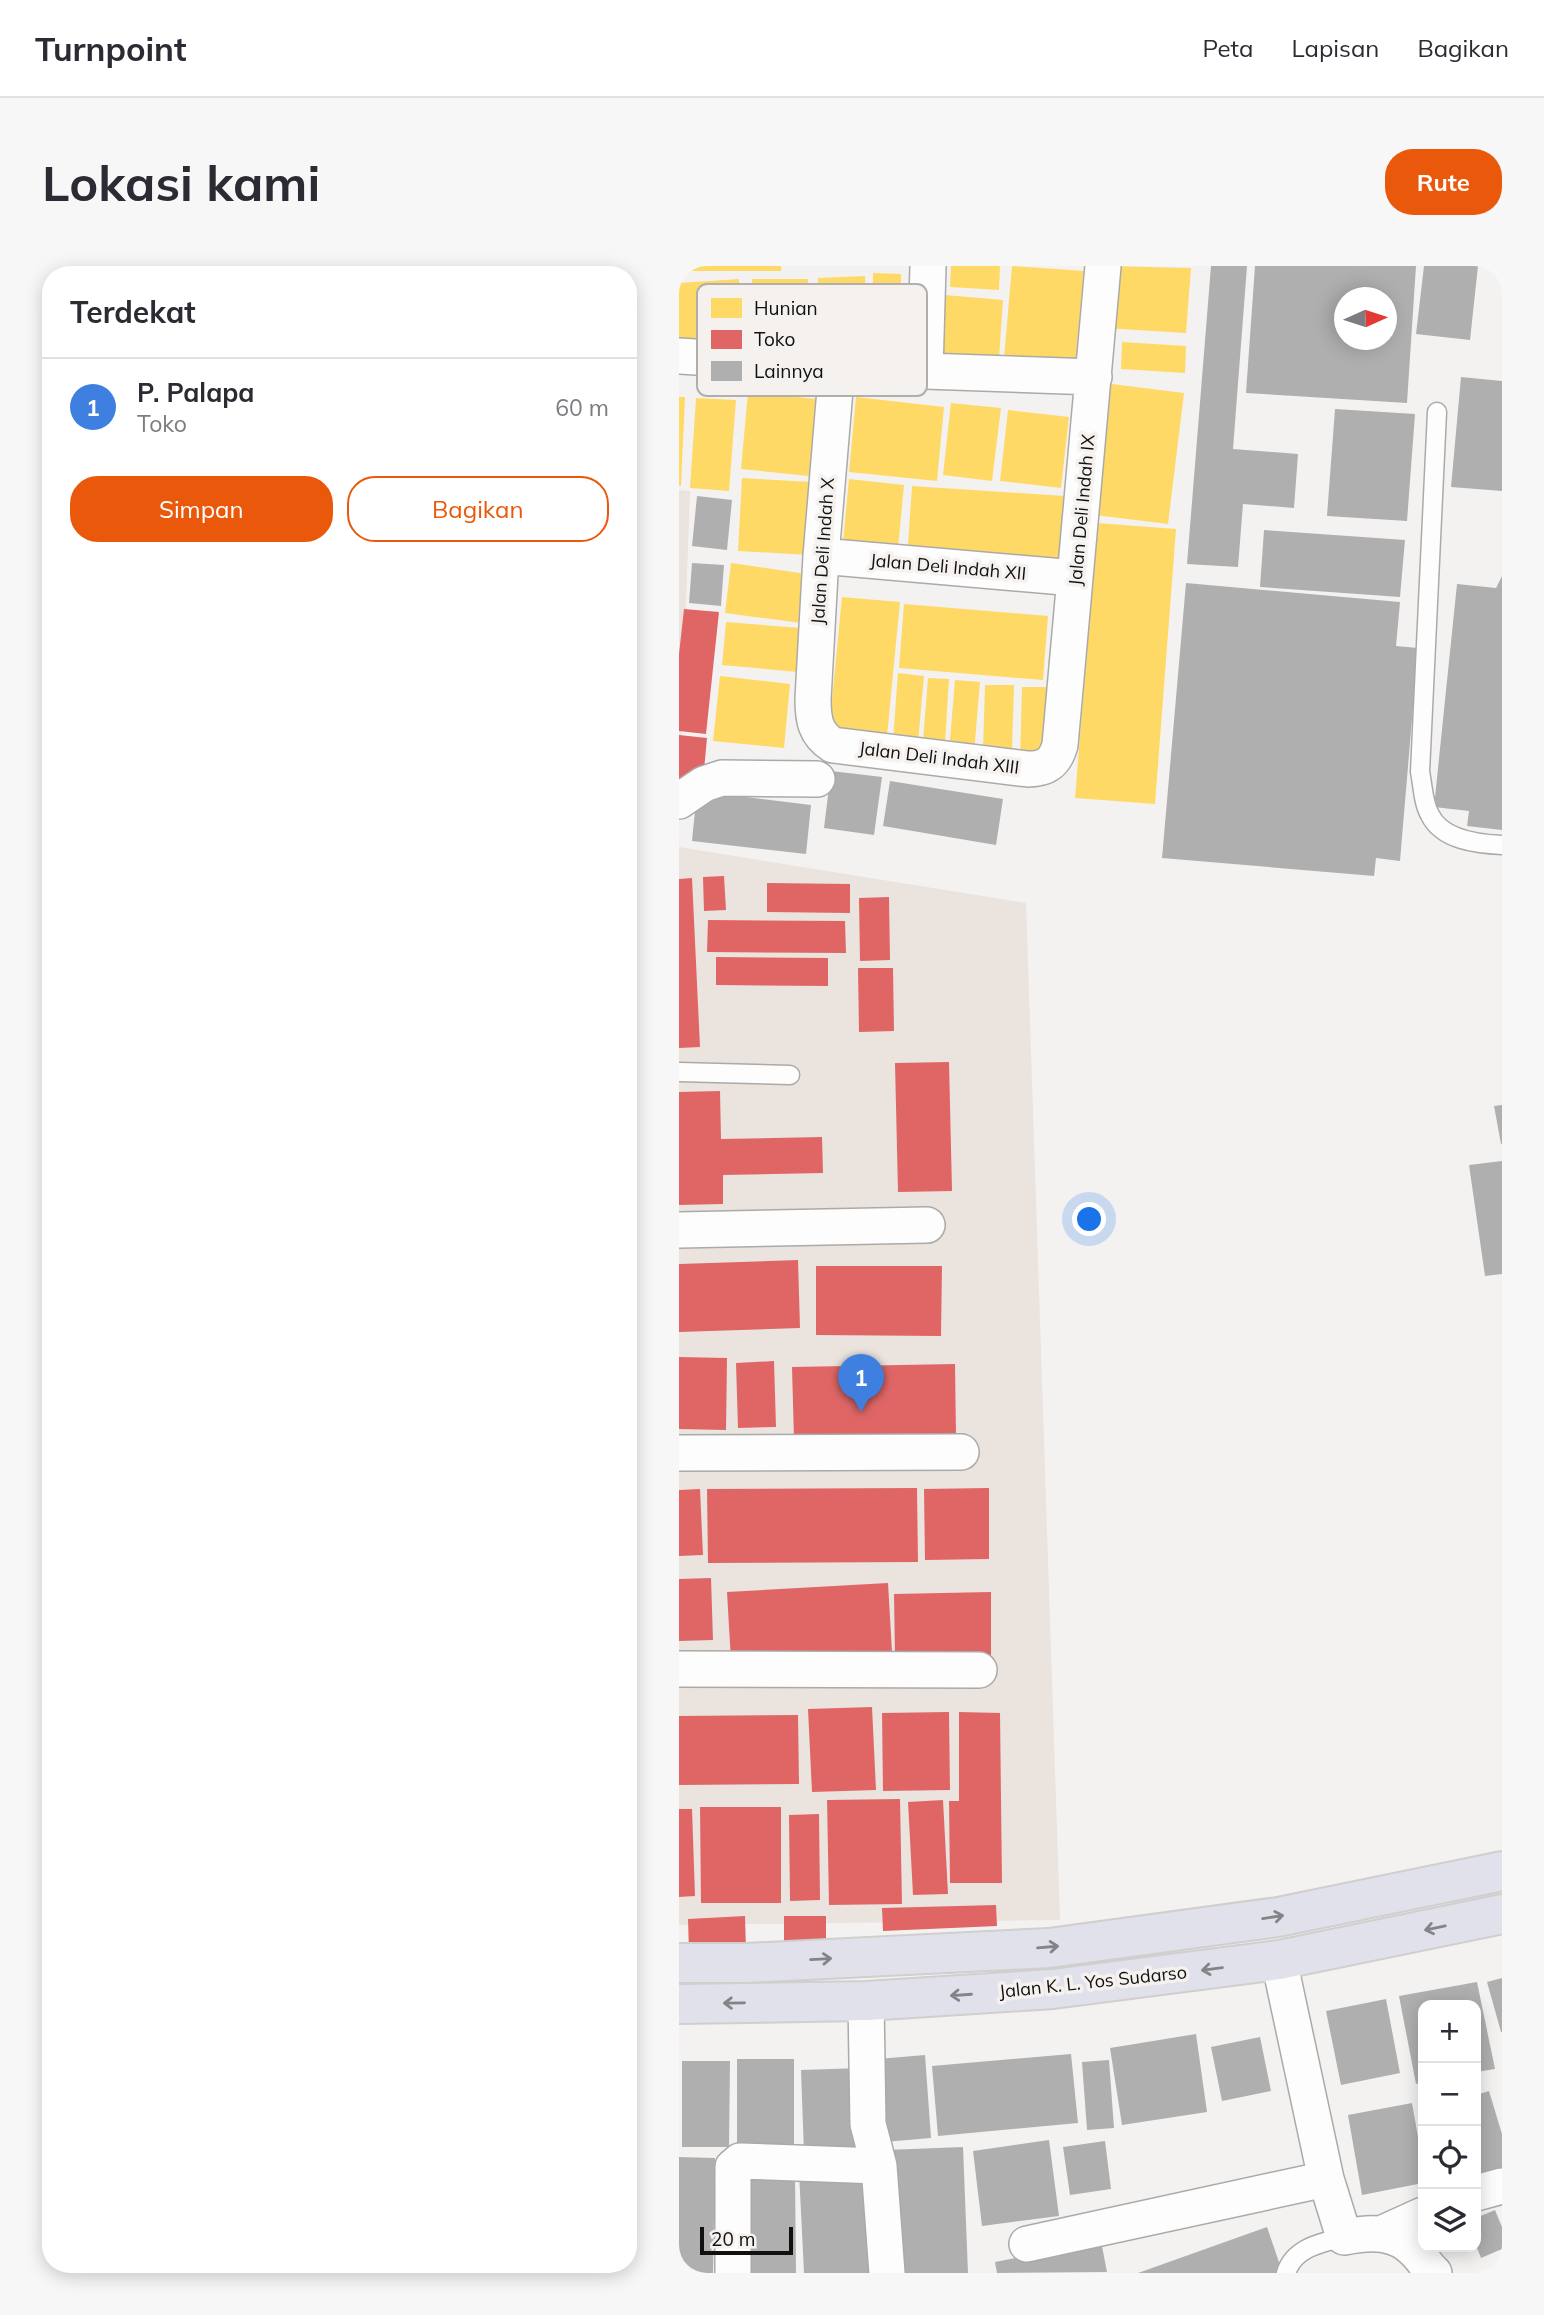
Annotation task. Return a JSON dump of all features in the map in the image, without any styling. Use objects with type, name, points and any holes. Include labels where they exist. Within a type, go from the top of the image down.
[{"type":"highway","points":[[679,1963],[745,1963],[1049,1948],[1278,1917],[1502,1871]]},
{"type":"highway","name":"Jalan K. L. Yos Sudarso","points":[[679,2004],[866,2001],[1053,1989],[1279,1960],[1502,1914]]},
{"type":"street","points":[[927,301],[928,266]]},
{"type":"street","name":"Jalan Deli Indah IX","points":[[1057,754],[1103,266]]},
{"type":"street","points":[[679,356],[697,357]]},
{"type":"street","points":[[927,371],[1094,377]]},
{"type":"street","name":"Jalan Deli Indah X","points":[[819,734],[813,715],[813,699],[821,556],[834,396]]},
{"type":"street","name":"Jalan Deli Indah XII","points":[[821,556],[1075,578]]},
{"type":"street","name":"Jalan Deli Indah XIII","points":[[819,734],[833,745],[1028,769],[1045,768],[1057,754]]},
{"type":"street","points":[[679,801],[704,784],[722,778],[817,779]]},
{"type":"street","points":[[679,1230],[927,1225]]},
{"type":"street","points":[[679,1453],[961,1452]]},
{"type":"street","points":[[679,1669],[979,1670]]},
{"type":"street","points":[[1279,1960],[1326,2179],[1343,2237],[1370,2232],[1396,2237],[1406,2242],[1434,2273]]},
{"type":"street","points":[[866,2001],[868,2124],[879,2166],[887,2273]]},
{"type":"street","points":[[733,2273],[733,2167],[736,2163],[879,2166]]},
{"type":"street","points":[[1027,2244],[1326,2179]]},
{"type":"street","points":[[1481,2192],[1502,2186]]},
{"type":"street","points":[[1381,2234],[1418,2217]]},
{"type":"lane","points":[[1437,412],[1420,772],[1429,815],[1438,827],[1449,834],[1479,844],[1502,845]]},
{"type":"lane","points":[[679,1072],[790,1075]]},
{"type":"lane","points":[[1286,2273],[1290,2261],[1314,2245],[1343,2237]]},
{"type":"shaded area","points":[[679,490],[690,491],[679,799]]},
{"type":"shaded area","points":[[679,847],[1026,903],[1060,1920],[679,1925]]},
{"type":"building: Hunian","points":[[679,266],[781,266],[781,271],[679,271]]},
{"type":"building: Hunian","points":[[951,266],[1000,266],[999,290],[950,287]]},
{"type":"building: Hunian","points":[[1012,266],[1084,271],[1075,365],[1004,358]]},
{"type":"building: Hunian","points":[[1108,266],[1191,268],[1186,333],[1104,328]]},
{"type":"building: Hunian","points":[[873,273],[901,274],[901,284],[873,284]]},
{"type":"building: Hunian","points":[[865,276],[865,284],[818,284],[818,278]]},
{"type":"building: Hunian","points":[[739,279],[739,284],[697,284],[697,340],[679,341],[679,283]]},
{"type":"building: Hunian","points":[[752,279],[808,279],[808,284],[752,284]]},
{"type":"building: Hunian","points":[[945,295],[1003,300],[999,358],[941,354]]},
{"type":"building: Hunian","points":[[1122,342],[1186,346],[1185,373],[1121,369]]},
{"type":"building: Hunian","points":[[1104,383],[1184,393],[1168,524],[1087,514]]},
{"type":"building: Hunian","points":[[748,396],[816,399],[809,476],[741,469]]},
{"type":"building: Hunian","points":[[679,397],[685,397],[681,486],[679,486]]},
{"type":"building: Hunian","points":[[856,397],[944,407],[937,481],[849,472]]},
{"type":"building: Hunian","points":[[696,398],[736,400],[729,491],[690,488]]},
{"type":"building: Hunian","points":[[951,403],[1001,408],[992,481],[943,475]]},
{"type":"building: Hunian","points":[[1008,410],[1069,417],[1061,488],[1000,481]]},
{"type":"building: Hunian","points":[[742,478],[813,482],[809,555],[738,551]]},
{"type":"building: Hunian","points":[[849,479],[904,485],[897,558],[842,553]]},
{"type":"building: Hunian","points":[[912,486],[1065,496],[1060,570],[907,560]]},
{"type":"building: Hunian","points":[[1097,523],[1176,529],[1155,804],[1075,798]]},
{"type":"building: Hunian","points":[[731,563],[807,574],[801,623],[725,613]]},
{"type":"building: Hunian","points":[[842,597],[900,602],[887,736],[829,731]]},
{"type":"building: Hunian","points":[[904,604],[1048,616],[1043,680],[899,668]]},
{"type":"building: Hunian","points":[[726,622],[801,628],[798,672],[722,665]]},
{"type":"building: Hunian","points":[[898,673],[924,676],[918,742],[893,740]]},
{"type":"building: Hunian","points":[[720,676],[790,684],[784,748],[713,741]]},
{"type":"building: Hunian","points":[[928,678],[949,679],[945,743],[923,741]]},
{"type":"building: Hunian","points":[[955,680],[980,682],[974,753],[949,751]]},
{"type":"building: Hunian","points":[[985,685],[1014,685],[1012,750],[983,749]]},
{"type":"building: Hunian","points":[[1022,687],[1046,687],[1045,762],[1020,761]]},
{"type":"building: Toko","points":[[684,609],[719,612],[706,734],[679,731],[679,654]]},
{"type":"building: Toko","points":[[679,735],[707,738],[703,781],[679,779]]},
{"type":"building: Toko","points":[[724,876],[726,910],[704,911],[703,877]]},
{"type":"building: Toko","points":[[692,878],[700,1047],[679,1048],[679,879]]},
{"type":"building: Toko","points":[[767,883],[850,884],[850,913],[767,912]]},
{"type":"building: Toko","points":[[889,897],[890,960],[860,961],[859,898]]},
{"type":"building: Toko","points":[[708,920],[845,921],[846,953],[707,952]]},
{"type":"building: Toko","points":[[716,957],[828,958],[828,986],[716,985]]},
{"type":"building: Toko","points":[[858,968],[893,968],[894,1031],[859,1032]]},
{"type":"building: Toko","points":[[949,1062],[952,1191],[898,1192],[895,1063]]},
{"type":"building: Toko","points":[[720,1091],[721,1139],[822,1137],[823,1173],[723,1175],[723,1204],[679,1205],[679,1092]]},
{"type":"building: Toko","points":[[798,1260],[800,1328],[679,1332],[679,1264]]},
{"type":"building: Toko","points":[[816,1266],[942,1266],[941,1336],[816,1335]]},
{"type":"building: Toko","points":[[679,1357],[727,1358],[726,1430],[679,1429]]},
{"type":"building: Toko","points":[[774,1361],[776,1427],[738,1428],[736,1363]]},
{"type":"building: Toko","points":[[955,1364],[956,1436],[794,1440],[792,1367]]},
{"type":"building: Toko","points":[[917,1488],[918,1562],[708,1563],[707,1489]]},
{"type":"building: Toko","points":[[989,1488],[989,1559],[925,1560],[924,1489]]},
{"type":"building: Toko","points":[[700,1489],[703,1555],[679,1556],[679,1490]]},
{"type":"building: Toko","points":[[711,1578],[713,1640],[679,1641],[679,1579]]},
{"type":"building: Toko","points":[[888,1583],[892,1652],[731,1661],[727,1592]]},
{"type":"building: Toko","points":[[991,1592],[991,1655],[895,1657],[894,1594]]},
{"type":"building: Toko","points":[[872,1707],[876,1790],[812,1792],[808,1709]]},
{"type":"building: Toko","points":[[949,1712],[950,1790],[883,1791],[882,1713]]},
{"type":"building: Toko","points":[[959,1712],[1000,1713],[1002,1883],[950,1883],[949,1801],[959,1801]]},
{"type":"building: Toko","points":[[798,1715],[799,1784],[679,1785],[679,1716]]},
{"type":"building: Toko","points":[[900,1799],[902,1904],[829,1905],[827,1800]]},
{"type":"building: Toko","points":[[943,1800],[948,1894],[913,1895],[908,1802]]},
{"type":"building: Toko","points":[[700,1807],[781,1807],[781,1903],[701,1903]]},
{"type":"building: Toko","points":[[679,1809],[692,1809],[695,1896],[679,1897]]},
{"type":"building: Toko","points":[[819,1814],[820,1900],[790,1901],[789,1815]]},
{"type":"building: Toko","points":[[996,1905],[997,1926],[883,1931],[882,1908]]},
{"type":"building: Toko","points":[[745,1916],[746,1949],[689,1952],[688,1919]]},
{"type":"building: Toko","points":[[784,1916],[826,1916],[826,1942],[784,1942]]},
{"type":"building: Lainnya","points":[[1211,266],[1247,266],[1233,449],[1298,454],[1294,508],[1243,504],[1238,567],[1187,564]]},
{"type":"building: Lainnya","points":[[1255,266],[1416,266],[1407,403],[1246,393]]},
{"type":"building: Lainnya","points":[[1424,266],[1478,266],[1470,340],[1416,334]]},
{"type":"building: Lainnya","points":[[1461,377],[1502,381],[1502,491],[1451,487]]},
{"type":"building: Lainnya","points":[[1335,409],[1415,414],[1407,521],[1327,516]]},
{"type":"building: Lainnya","points":[[697,496],[732,500],[727,550],[692,546]]},
{"type":"building: Lainnya","points":[[1264,530],[1405,540],[1400,597],[1260,587]]},
{"type":"building: Lainnya","points":[[692,563],[724,565],[721,606],[689,603]]},
{"type":"building: Lainnya","points":[[1502,576],[1502,830],[1467,826],[1469,811],[1434,807],[1457,584],[1496,588]]},
{"type":"building: Lainnya","points":[[1186,583],[1400,602],[1396,646],[1418,648],[1400,861],[1376,858],[1374,876],[1162,858]]},
{"type":"building: Lainnya","points":[[831,771],[882,777],[874,835],[824,828]]},
{"type":"building: Lainnya","points":[[890,781],[1003,799],[996,845],[883,826]]},
{"type":"building: Lainnya","points":[[697,791],[811,805],[806,854],[692,841]]},
{"type":"building: Lainnya","points":[[1502,1105],[1502,1144],[1501,1144],[1494,1106]]},
{"type":"building: Lainnya","points":[[1502,1161],[1502,1274],[1485,1276],[1469,1165]]},
{"type":"building: Lainnya","points":[[1502,1978],[1502,2032],[1501,2032],[1487,1982]]},
{"type":"building: Lainnya","points":[[1477,1982],[1481,2000],[1418,2000],[1416,2084],[1399,1996]]},
{"type":"building: Lainnya","points":[[1386,1999],[1400,2073],[1341,2085],[1326,2011]]},
{"type":"building: Lainnya","points":[[1481,2001],[1495,2069],[1481,2071]]},
{"type":"building: Lainnya","points":[[1196,2034],[1207,2112],[1122,2125],[1110,2048]]},
{"type":"building: Lainnya","points":[[1260,2037],[1271,2091],[1222,2101],[1211,2047]]},
{"type":"building: Lainnya","points":[[1071,2054],[1078,2123],[938,2136],[932,2066]]},
{"type":"building: Lainnya","points":[[925,2055],[931,2138],[884,2142],[878,2059]]},
{"type":"building: Lainnya","points":[[737,2059],[794,2059],[794,2159],[737,2159]]},
{"type":"building: Lainnya","points":[[1109,2060],[1114,2128],[1087,2130],[1082,2062]]},
{"type":"building: Lainnya","points":[[682,2061],[730,2061],[729,2147],[682,2147]]},
{"type":"building: Lainnya","points":[[860,2068],[863,2152],[804,2154],[801,2070]]},
{"type":"building: Lainnya","points":[[1489,2091],[1502,2134],[1502,2171],[1481,2177],[1481,2126],[1481,2093]]},
{"type":"building: Lainnya","points":[[1412,2103],[1418,2137],[1418,2184],[1362,2195],[1348,2115]]},
{"type":"building: Lainnya","points":[[1049,2140],[1059,2216],[982,2226],[973,2151]]},
{"type":"building: Lainnya","points":[[1105,2141],[1111,2189],[1070,2195],[1063,2147]]},
{"type":"building: Lainnya","points":[[963,2147],[968,2273],[891,2273],[886,2150]]},
{"type":"building: Lainnya","points":[[679,2157],[715,2158],[713,2273],[679,2273]]},
{"type":"building: Lainnya","points":[[872,2169],[878,2273],[804,2273],[799,2172]]},
{"type":"building: Lainnya","points":[[795,2175],[796,2273],[744,2273],[743,2176]]},
{"type":"building: Lainnya","points":[[1495,2210],[1502,2227],[1502,2249],[1481,2258],[1479,2252],[1481,2252],[1481,2216]]},
{"type":"building: Lainnya","points":[[1267,2227],[1282,2271],[1138,2273]]},
{"type":"building: Lainnya","points":[[1101,2241],[1107,2272],[997,2273],[995,2262]]},
{"type":"place","name":"P. Palapa","points":[[861,1412]]}]
